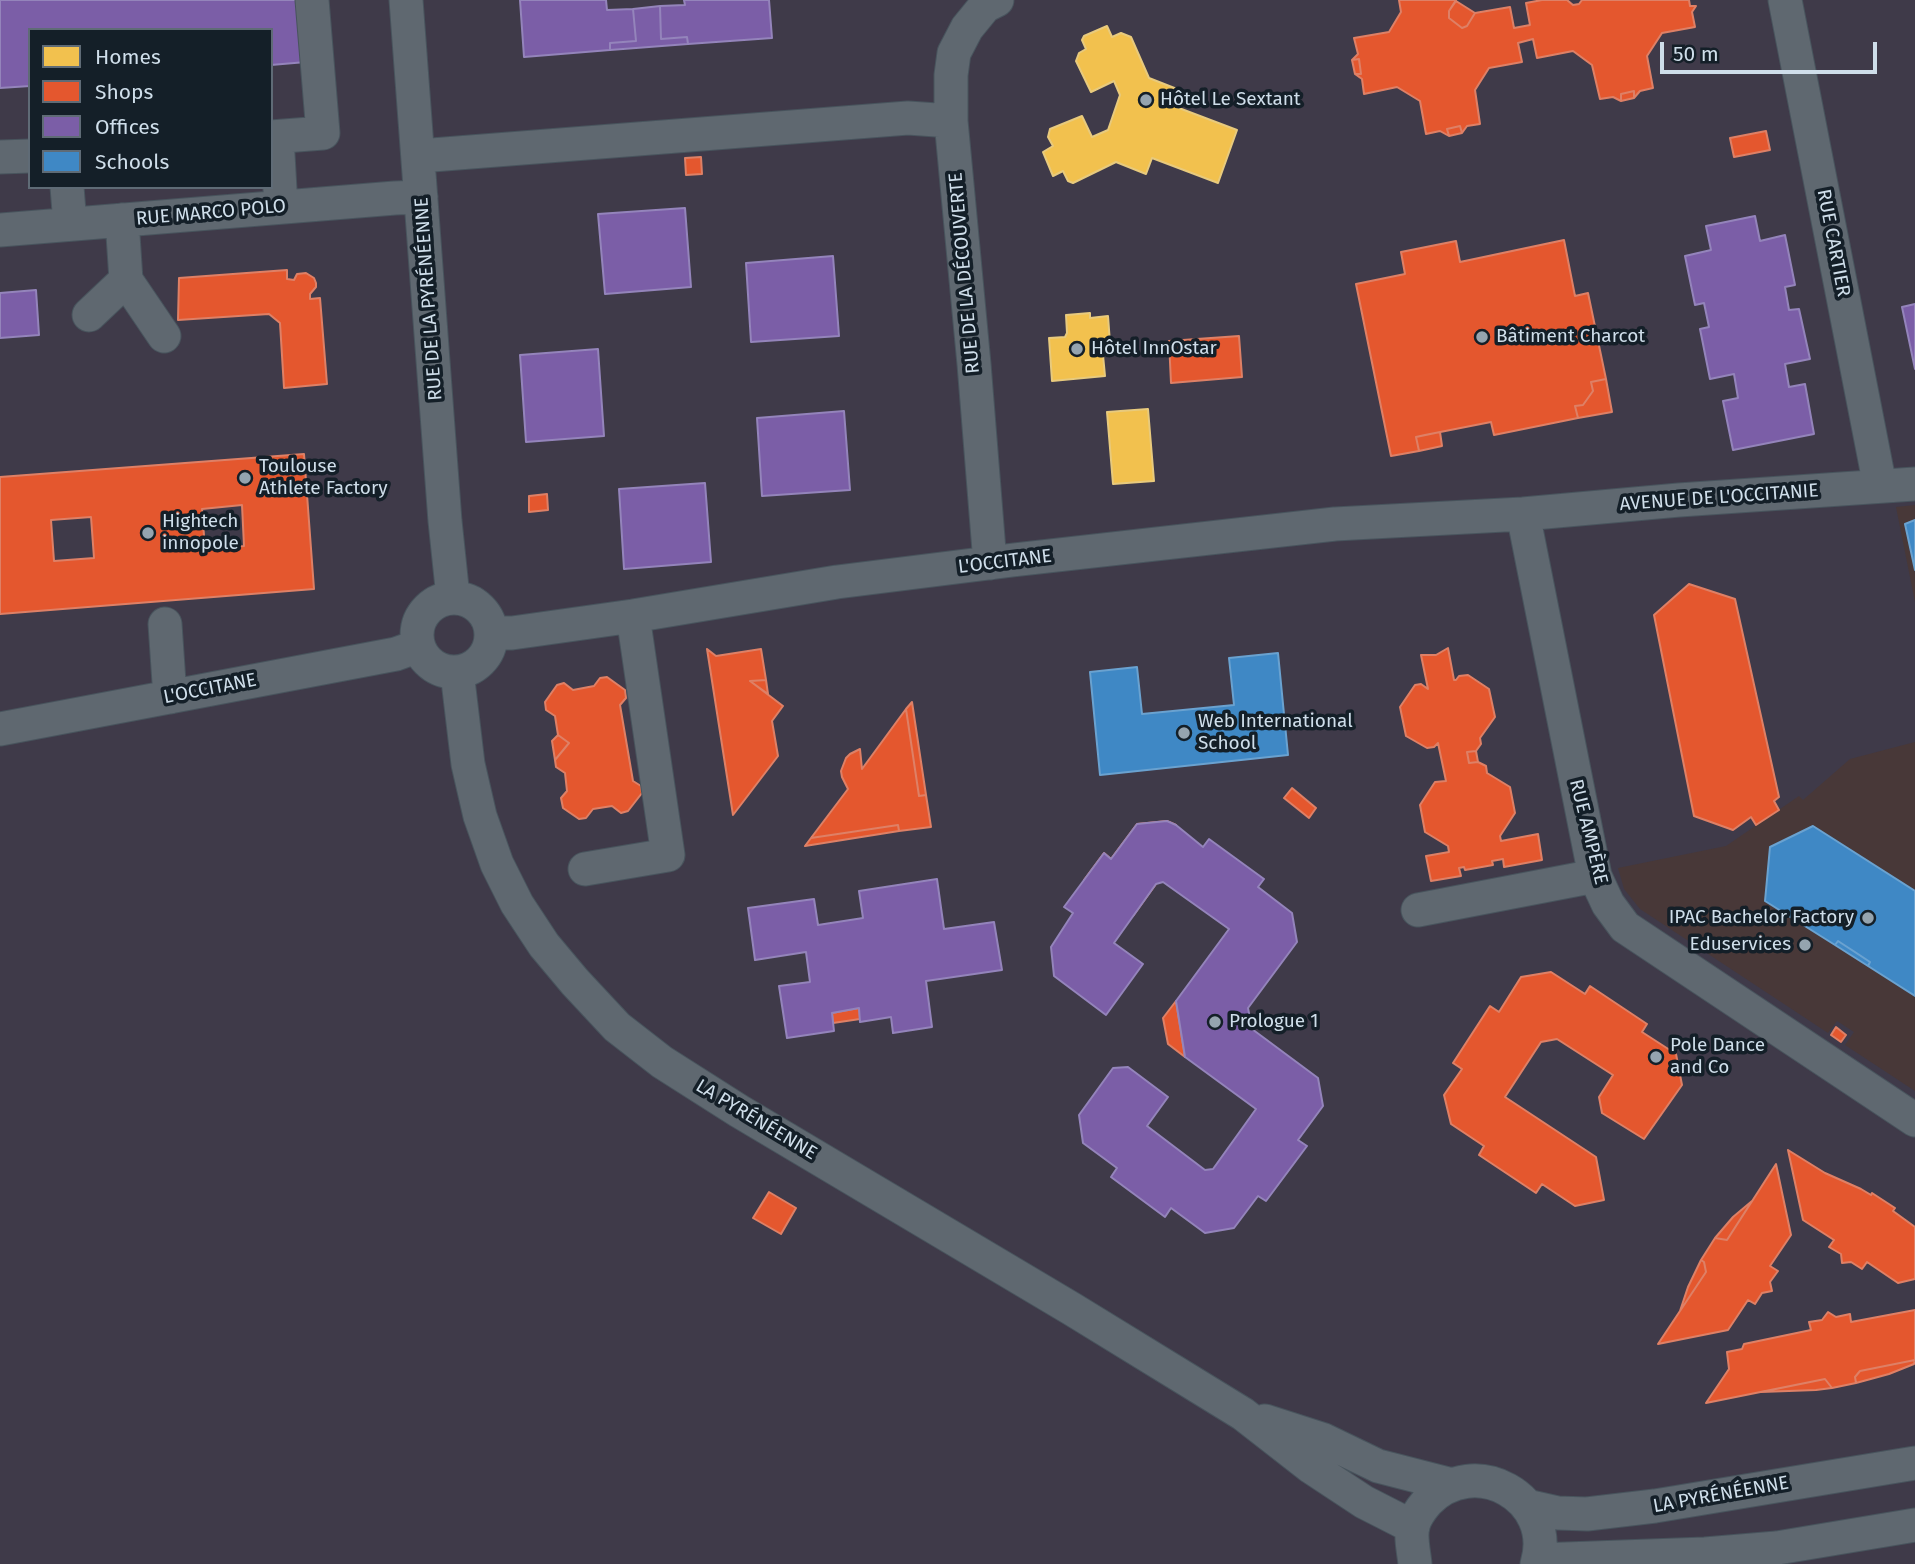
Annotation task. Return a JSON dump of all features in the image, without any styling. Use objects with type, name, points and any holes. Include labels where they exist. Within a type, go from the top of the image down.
[{"type":"street","points":[[281,207],[274,137],[323,133],[312,0]]},
{"type":"street","name":"RUE DE LA PYRÉNÉENNE","points":[[406,0],[444,521],[453,597]]},
{"type":"street","name":"RUE DE LA DÉCOUVERTE","points":[[997,0],[985,6],[967,28],[954,53],[951,121],[974,364],[1006,566]]},
{"type":"street","name":"RUE CARTIER","points":[[1785,0],[1836,206],[1880,486]]},
{"type":"street","points":[[419,156],[908,118],[951,121]]},
{"type":"street","points":[[0,157],[28,156]]},
{"type":"street","points":[[67,189],[70,224]]},
{"type":"street","name":"RUE MARCO POLO","points":[[0,230],[421,197]]},
{"type":"street","points":[[122,220],[126,281],[164,336]]},
{"type":"street","points":[[89,315],[126,281]]},
{"type":"street","name":"AVENUE DE L'OCCITANIE","points":[[1522,514],[1915,484]]},
{"type":"street","name":"L'OCCITANE","points":[[491,633],[512,633],[633,616],[837,582],[1006,566],[1335,524],[1522,514]]},
{"type":"street","name":"RUE AMPÈRE","points":[[1522,514],[1595,876],[1608,904],[1625,927],[1915,1120]]},
{"type":"street","points":[[453,597],[475,604],[489,622],[491,633],[490,644],[478,664],[457,672],[444,671],[433,666],[424,657],[416,635],[423,613],[442,599],[453,597]]},
{"type":"street","points":[[585,869],[668,855],[633,616]]},
{"type":"street","points":[[165,624],[170,697]]},
{"type":"street","name":"L'OCCITANE","points":[[0,729],[396,654],[418,646]]},
{"type":"street","name":"LA PYRÉNÉENNE","points":[[457,672],[468,764],[480,816],[497,864],[517,904],[544,945],[617,1027],[662,1062],[738,1111],[1243,1414]]},
{"type":"street","points":[[1418,910],[1595,876]]},
{"type":"street","points":[[1243,1414],[1324,1440],[1378,1466],[1452,1485]]},
{"type":"street","points":[[1243,1414],[1311,1468],[1364,1502],[1412,1527]]},
{"type":"street","name":"LA PYRÉNÉENNE","points":[[1527,1506],[1558,1513],[1587,1514],[1642,1508],[1915,1463]]},
{"type":"street","points":[[1415,1564],[1412,1527],[1421,1509],[1434,1494],[1468,1481],[1493,1483],[1515,1494],[1527,1506],[1536,1523],[1540,1541],[1537,1562],[1765,1549],[1915,1525]]},
{"type":"street","points":[[1789,1564],[1915,1543]]},
{"type":"shaded area","points":[[0,0],[1915,0],[1915,1564],[0,1564]]},
{"type":"shaded area","points":[[1915,505],[1915,602],[1896,507]]},
{"type":"shaded area","name":"Eduservices","points":[[1915,742],[1915,1091],[1845,1045],[1854,1032],[1837,1021],[1828,1033],[1640,909],[1624,889],[1618,868],[1726,846],[1799,796],[1803,800],[1850,759]]},
{"type":"building: Homes","name":"Hôtel Le Sextant","points":[[1107,26],[1112,37],[1121,33],[1131,37],[1149,78],[1177,89],[1171,105],[1237,130],[1218,183],[1152,158],[1146,174],[1116,162],[1073,183],[1068,181],[1063,171],[1053,176],[1043,152],[1053,146],[1048,137],[1050,129],[1082,116],[1092,137],[1108,130],[1120,95],[1114,81],[1091,92],[1076,61],[1079,53],[1086,49],[1082,40],[1084,36]]},
{"type":"building: Homes","name":"Hôtel InnOstar","points":[[1090,313],[1090,318],[1108,316],[1110,343],[1100,355],[1103,355],[1105,376],[1052,381],[1049,338],[1065,337],[1066,315]]},
{"type":"building: Homes","points":[[1148,409],[1154,481],[1113,484],[1107,412]]},
{"type":"building: Shops","points":[[1399,0],[1456,0],[1449,11],[1449,18],[1462,28],[1467,26],[1475,13],[1510,7],[1514,28],[1530,25],[1526,3],[1542,0],[1567,0],[1573,5],[1582,0],[1689,0],[1690,6],[1696,6],[1692,12],[1695,27],[1662,33],[1647,56],[1653,88],[1640,91],[1634,98],[1634,91],[1621,94],[1621,101],[1613,97],[1600,99],[1592,65],[1573,51],[1537,58],[1533,39],[1518,43],[1522,62],[1489,68],[1475,90],[1480,124],[1467,126],[1462,133],[1460,126],[1447,129],[1449,136],[1440,131],[1426,134],[1420,101],[1397,87],[1364,94],[1362,79],[1355,74],[1361,74],[1359,59],[1352,60],[1358,54],[1354,38],[1389,32],[1401,12]]},
{"type":"building: Shops","points":[[1456,1],[1475,13],[1467,26],[1462,28],[1449,18],[1449,11]]},
{"type":"building: Shops","points":[[1359,59],[1361,74],[1355,74],[1352,60]]},
{"type":"building: Shops","points":[[1634,91],[1634,98],[1621,101],[1621,94]]},
{"type":"building: Shops","points":[[1460,126],[1462,133],[1449,136],[1447,129]]},
{"type":"building: Shops","points":[[1766,131],[1770,150],[1734,157],[1730,138]]},
{"type":"building: Shops","points":[[701,157],[702,174],[686,175],[685,158]]},
{"type":"building: Shops","name":"Bâtiment Charcot","points":[[1564,240],[1575,296],[1588,293],[1606,379],[1591,382],[1593,391],[1583,405],[1575,406],[1578,418],[1494,435],[1491,422],[1425,435],[1416,437],[1419,451],[1391,456],[1356,284],[1405,274],[1401,252],[1456,241],[1460,262]]},
{"type":"building: Shops","points":[[287,270],[287,279],[294,280],[297,274],[306,273],[314,278],[316,283],[310,299],[320,298],[327,384],[284,388],[280,323],[269,314],[178,320],[179,278]]},
{"type":"building: Shops","points":[[1239,336],[1242,377],[1171,383],[1169,341]]},
{"type":"building: Shops","points":[[1606,379],[1612,412],[1578,418],[1575,406],[1583,405],[1593,391],[1591,382]]},
{"type":"building: Shops","points":[[1440,432],[1442,446],[1419,451],[1416,437]]},
{"type":"building: Shops","name":"Hightech innopole","points":[[304,454],[314,589],[0,614],[0,477]],"holes":[[[242,505],[244,546],[205,549],[202,509]],[[91,517],[94,558],[54,561],[51,520]]]},
{"type":"building: Shops","points":[[547,494],[548,510],[529,512],[529,496]]},
{"type":"building: Shops","points":[[1689,584],[1735,599],[1779,797],[1774,801],[1779,810],[1756,825],[1751,817],[1733,830],[1694,816],[1654,615]]},
{"type":"building: Shops","points":[[1448,648],[1454,680],[1468,675],[1489,689],[1495,717],[1480,738],[1481,744],[1476,751],[1467,752],[1469,763],[1478,762],[1486,766],[1487,773],[1510,787],[1515,813],[1500,836],[1501,841],[1538,834],[1542,860],[1504,867],[1503,859],[1492,861],[1493,865],[1465,870],[1464,867],[1459,868],[1461,876],[1431,881],[1426,856],[1449,852],[1448,846],[1425,832],[1420,805],[1435,782],[1446,781],[1438,743],[1427,748],[1406,736],[1400,707],[1415,685],[1421,684],[1428,689],[1421,655],[1436,655]]},
{"type":"building: Shops","points":[[707,649],[716,656],[761,649],[766,680],[750,681],[783,706],[772,721],[778,756],[733,815]]},
{"type":"building: Shops","points":[[607,677],[625,690],[626,698],[620,705],[633,781],[641,786],[642,793],[628,811],[621,813],[612,806],[593,809],[586,818],[579,819],[563,808],[561,798],[567,791],[565,773],[556,767],[555,760],[569,743],[558,735],[555,716],[546,710],[545,702],[557,685],[564,683],[573,690],[594,686],[600,678]]},
{"type":"building: Shops","points":[[766,680],[768,694],[750,681]]},
{"type":"building: Shops","points":[[912,702],[926,795],[919,796],[906,709]]},
{"type":"building: Shops","points":[[906,709],[919,796],[926,795],[931,827],[899,831],[898,825],[811,838],[848,789],[841,771],[846,758],[860,749],[862,769]]},
{"type":"building: Shops","points":[[558,735],[569,743],[555,760],[552,741]]},
{"type":"building: Shops","points":[[1476,751],[1478,762],[1469,763],[1467,752]]},
{"type":"building: Shops","points":[[1292,788],[1316,808],[1309,818],[1284,798]]},
{"type":"building: Shops","points":[[1167,821],[1176,825],[1140,872],[1156,884],[1133,916],[1084,880],[1104,853],[1111,859],[1137,824]]},
{"type":"building: Shops","points":[[898,825],[899,831],[805,846],[811,838]]},
{"type":"building: Shops","points":[[1551,972],[1585,994],[1590,986],[1647,1024],[1642,1032],[1676,1054],[1682,1085],[1644,1139],[1602,1113],[1599,1097],[1613,1075],[1557,1039],[1541,1042],[1505,1097],[1596,1157],[1604,1200],[1575,1206],[1542,1184],[1536,1193],[1479,1155],[1484,1146],[1451,1124],[1444,1095],[1462,1069],[1453,1063],[1490,1006],[1499,1012],[1521,977]]},
{"type":"building: Shops","points":[[1176,1001],[1185,1057],[1168,1044],[1163,1018]]},
{"type":"building: Shops","points":[[859,1008],[860,1019],[833,1023],[832,1013]]},
{"type":"building: Shops","points":[[1836,1027],[1846,1035],[1841,1042],[1831,1035]]},
{"type":"building: Shops","points":[[1788,1150],[1825,1173],[1871,1195],[1872,1193],[1895,1208],[1893,1211],[1915,1227],[1915,1279],[1898,1283],[1867,1262],[1862,1269],[1851,1262],[1842,1263],[1841,1254],[1829,1247],[1834,1240],[1803,1220]]},
{"type":"building: Shops","points":[[1776,1164],[1791,1235],[1770,1266],[1778,1271],[1770,1282],[1772,1291],[1762,1293],[1755,1304],[1748,1300],[1728,1330],[1658,1344],[1706,1272],[1701,1260],[1715,1238],[1727,1240]]},
{"type":"building: Shops","points":[[769,1192],[796,1208],[781,1234],[753,1218]]},
{"type":"building: Shops","points":[[1752,1201],[1727,1240],[1715,1238],[1733,1217]]},
{"type":"building: Shops","points":[[1701,1260],[1706,1272],[1680,1311],[1688,1287]]},
{"type":"building: Shops","points":[[1915,1310],[1915,1360],[1860,1371],[1855,1377],[1856,1383],[1832,1388],[1825,1379],[1706,1403],[1729,1369],[1727,1352],[1742,1349],[1744,1344],[1811,1330],[1809,1322],[1822,1320],[1828,1312],[1836,1317],[1850,1314],[1851,1322]]},
{"type":"building: Shops","points":[[1915,1360],[1914,1364],[1889,1374],[1856,1383],[1855,1377],[1860,1371]]},
{"type":"building: Shops","points":[[1825,1379],[1832,1388],[1761,1392]]},
{"type":"building: Offices","points":[[0,0],[301,0],[306,62],[273,65],[273,28],[28,28],[28,86],[0,88]]},
{"type":"building: Offices","points":[[520,0],[606,0],[607,10],[633,9],[636,41],[610,43],[610,50],[524,57]]},
{"type":"building: Offices","points":[[684,0],[769,0],[772,38],[688,44],[687,37],[661,39],[660,6],[685,5]]},
{"type":"building: Offices","points":[[660,6],[661,39],[687,37],[688,44],[610,50],[610,43],[636,41],[633,9]]},
{"type":"building: Offices","points":[[685,208],[691,287],[605,294],[598,214]]},
{"type":"building: Offices","points":[[1755,216],[1760,241],[1785,235],[1795,285],[1785,287],[1789,310],[1799,309],[1810,359],[1785,364],[1789,387],[1805,384],[1814,434],[1733,450],[1723,401],[1738,398],[1734,374],[1710,379],[1700,329],[1709,327],[1704,303],[1695,305],[1685,256],[1711,250],[1706,226]]},
{"type":"building: Offices","points":[[833,256],[839,336],[751,342],[746,263]]},
{"type":"building: Offices","points":[[36,290],[39,335],[0,338],[0,293]]},
{"type":"building: Offices","points":[[1915,304],[1915,369],[1902,307]]},
{"type":"building: Offices","points":[[598,349],[604,436],[526,442],[520,355]]},
{"type":"building: Offices","points":[[844,411],[850,490],[762,496],[757,418]]},
{"type":"building: Offices","points":[[705,483],[711,562],[624,569],[619,489]]},
{"type":"building: Offices","name":"Prologue 1","points":[[1167,821],[1203,847],[1209,839],[1264,879],[1258,887],[1292,913],[1297,942],[1248,1008],[1252,1029],[1318,1078],[1323,1106],[1298,1140],[1307,1146],[1266,1201],[1258,1196],[1234,1228],[1205,1233],[1171,1208],[1165,1217],[1111,1177],[1117,1168],[1083,1143],[1079,1115],[1113,1068],[1128,1067],[1168,1097],[1147,1126],[1205,1170],[1213,1169],[1256,1109],[1185,1057],[1176,1001],[1229,929],[1163,882],[1156,884],[1114,943],[1143,964],[1106,1015],[1054,976],[1051,947],[1073,913],[1064,907],[1104,853],[1111,859],[1137,824]]},
{"type":"building: Offices","points":[[937,879],[944,929],[994,922],[1002,970],[926,981],[932,1027],[893,1033],[891,1017],[860,1022],[859,1008],[832,1013],[834,1031],[787,1038],[779,986],[810,982],[806,952],[755,960],[748,908],[814,899],[818,925],[863,918],[859,891]]},
{"type":"building: Schools","points":[[1915,520],[1915,570],[1905,524]]},
{"type":"building: Schools","points":[[1278,653],[1288,755],[1100,775],[1090,672],[1137,667],[1142,714],[1234,705],[1229,658]]},
{"type":"building: Schools","points":[[1813,826],[1915,891],[1915,996],[1868,966],[1870,962],[1838,941],[1835,945],[1765,901],[1770,847]]},
{"type":"building: Schools","points":[[1838,941],[1870,962],[1868,966],[1835,945]]},
{"type":"place","name":"Hôtel Le Sextant","points":[[1146,100]]},
{"type":"place","name":"Bâtiment Charcot","points":[[1482,337]]},
{"type":"place","name":"Hôtel InnOstar","points":[[1077,349]]},
{"type":"place","name":"Toulouse Athlete Factory","points":[[245,478]]},
{"type":"place","name":"Hightech innopole","points":[[148,533]]},
{"type":"place","name":"Web International School","points":[[1184,733]]},
{"type":"place","name":"IPAC Bachelor Factory","points":[[1868,918]]},
{"type":"place","name":"Eduservices","points":[[1805,945]]},
{"type":"place","name":"Prologue 1","points":[[1215,1022]]},
{"type":"place","name":"Pole Dance and Co","points":[[1656,1057]]}]
